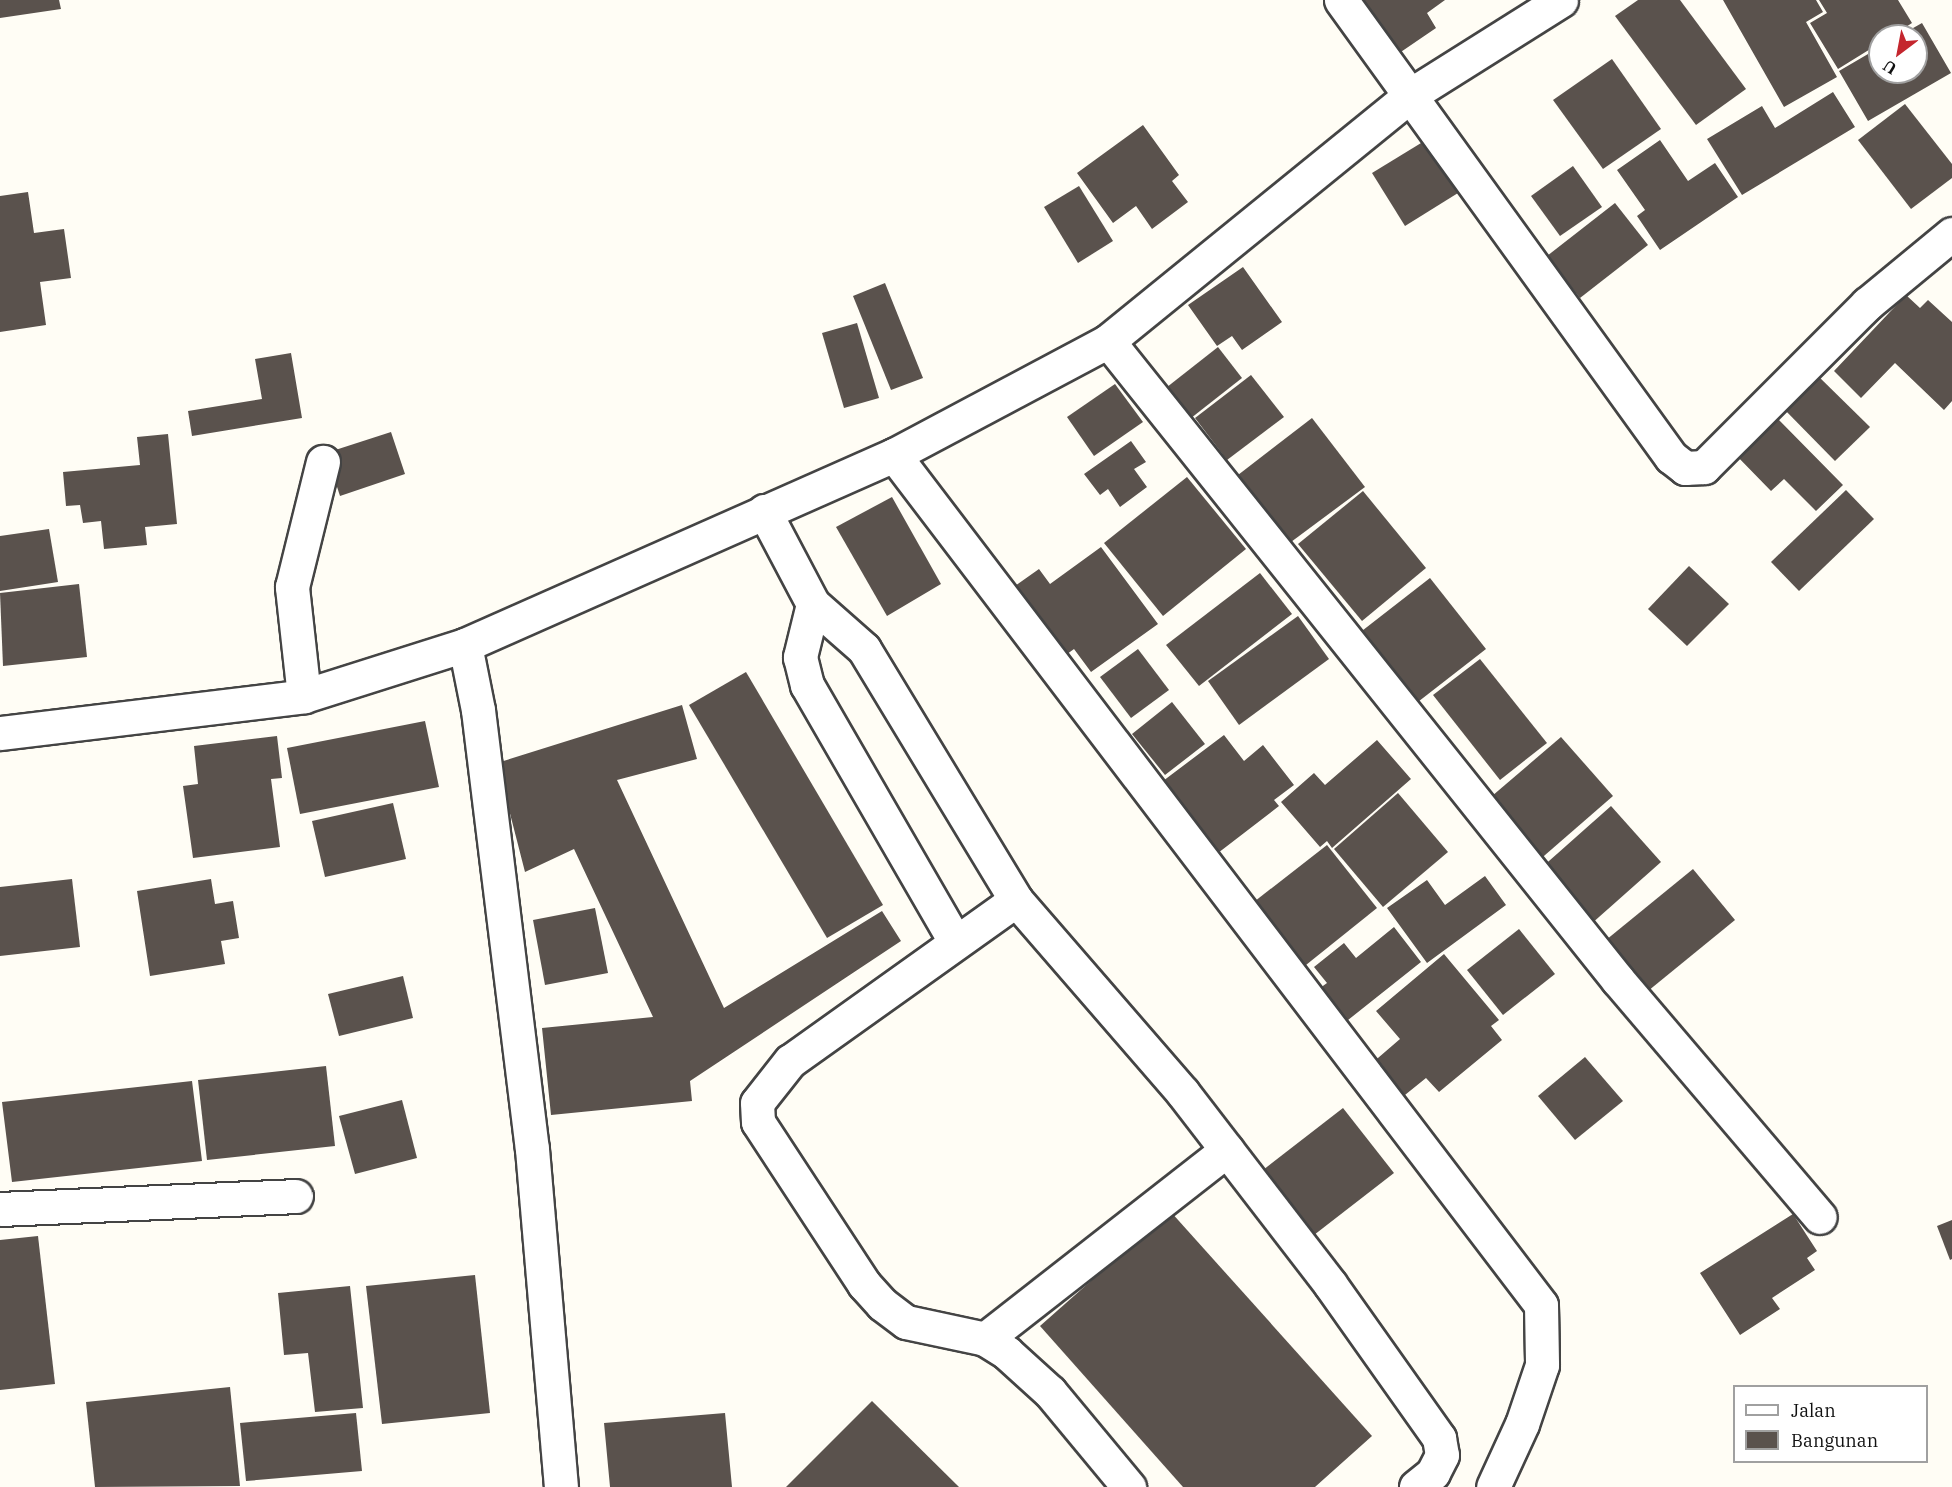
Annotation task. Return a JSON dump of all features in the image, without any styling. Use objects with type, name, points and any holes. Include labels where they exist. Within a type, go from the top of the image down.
[{"type":"street","points":[[1341,0],[1412,94],[1671,457],[1685,468],[1704,467],[1867,304],[1952,234]]},
{"type":"street","points":[[0,733],[304,696],[465,645],[894,455],[1108,341],[1412,94],[1562,0]]},
{"type":"street","points":[[1108,341],[1618,980],[1820,1217]]},
{"type":"street","points":[[894,455],[1541,1305],[1542,1365],[1522,1424],[1493,1487]]},
{"type":"street","points":[[304,696],[292,586],[323,462]]},
{"type":"street","points":[[764,511],[813,604],[864,649],[1016,900],[1183,1093],[1330,1284],[1439,1438],[1442,1455],[1432,1473],[1416,1487]]},
{"type":"street","points":[[813,604],[800,657],[807,685],[955,941]]},
{"type":"street","points":[[465,645],[478,710],[532,1149],[561,1487]]},
{"type":"street","points":[[1016,900],[955,941],[790,1061],[757,1103],[758,1122],[864,1284],[882,1304],[906,1322],[985,1339],[1007,1353],[1050,1392],[1129,1487]]},
{"type":"street","points":[[985,1339],[1227,1150]]},
{"type":"street","points":[[0,1209],[296,1196]]},
{"type":"building","points":[[0,0],[59,0],[61,9],[0,18]]},
{"type":"building","points":[[1351,0],[1445,0],[1427,13],[1436,28],[1392,58]]},
{"type":"building","points":[[1638,0],[1680,0],[1746,89],[1696,125],[1615,16]]},
{"type":"building","points":[[1723,0],[1816,0],[1823,12],[1806,22],[1837,77],[1784,107]]},
{"type":"building","points":[[1819,0],[1898,0],[1912,23],[1868,24],[1868,50],[1838,69],[1810,23],[1827,13]]},
{"type":"building","points":[[1928,33],[1951,73],[1868,121],[1839,71],[1868,54],[1868,84],[1928,84]]},
{"type":"building","points":[[1612,59],[1661,129],[1603,169],[1553,100]]},
{"type":"building","points":[[1833,92],[1855,127],[1742,195],[1707,139],[1762,106],[1775,128]]},
{"type":"building","points":[[1905,104],[1952,164],[1952,178],[1911,209],[1858,140]]},
{"type":"building","points":[[1143,125],[1179,175],[1172,181],[1188,202],[1152,229],[1136,206],[1113,223],[1077,173]]},
{"type":"building","points":[[1426,140],[1458,193],[1405,226],[1372,173]]},
{"type":"building","points":[[1660,140],[1688,181],[1715,163],[1738,197],[1660,250],[1637,216],[1645,210],[1617,170]]},
{"type":"building","points":[[1573,166],[1602,207],[1560,236],[1531,196]]},
{"type":"building","points":[[1079,186],[1113,241],[1078,263],[1044,207]]},
{"type":"building","points":[[28,192],[34,233],[64,229],[71,278],[40,282],[46,325],[0,332],[0,196]]},
{"type":"building","points":[[1615,203],[1648,245],[1580,298],[1547,256]]},
{"type":"building","points":[[1243,267],[1282,322],[1242,350],[1232,336],[1217,346],[1188,305]]},
{"type":"building","points":[[885,283],[923,378],[891,390],[853,296]]},
{"type":"building","points":[[1906,295],[1920,308],[1928,300],[1952,322],[1952,401],[1944,410],[1895,363],[1861,398],[1834,371]]},
{"type":"building","points":[[857,323],[879,398],[844,408],[822,333]]},
{"type":"building","points":[[1218,347],[1242,378],[1186,422],[1162,391]]},
{"type":"building","points":[[291,353],[302,418],[192,436],[188,411],[262,399],[255,359]]},
{"type":"building","points":[[1815,373],[1870,427],[1835,461],[1782,407]]},
{"type":"building","points":[[1251,375],[1284,417],[1227,460],[1195,418]]},
{"type":"building","points":[[1115,384],[1143,422],[1094,456],[1067,417]]},
{"type":"building","points":[[1773,414],[1843,485],[1816,511],[1784,479],[1771,491],[1733,452]]},
{"type":"building","points":[[1312,418],[1365,487],[1291,542],[1238,475]]},
{"type":"building","points":[[391,432],[405,474],[340,496],[326,453]]},
{"type":"building","points":[[168,434],[177,524],[145,527],[147,545],[104,549],[101,521],[83,523],[80,505],[66,506],[63,472],[140,465],[137,437]]},
{"type":"building","points":[[1131,441],[1146,462],[1134,469],[1147,487],[1120,507],[1108,489],[1100,495],[1084,474]]},
{"type":"building","points":[[1187,477],[1246,549],[1163,616],[1104,543]]},
{"type":"building","points":[[1846,490],[1874,519],[1799,591],[1771,562]]},
{"type":"building","points":[[1363,491],[1426,568],[1362,621],[1298,544]]},
{"type":"building","points":[[892,497],[941,584],[887,616],[836,527]]},
{"type":"building","points":[[49,529],[58,582],[0,591],[0,536]]},
{"type":"building","points":[[1101,547],[1158,624],[1091,672],[1074,649],[1063,657],[1012,588],[1039,569],[1050,584]]},
{"type":"building","points":[[1689,566],[1729,604],[1687,646],[1648,609]]},
{"type":"building","points":[[1260,573],[1292,614],[1199,686],[1166,645]]},
{"type":"building","points":[[1430,578],[1486,649],[1414,705],[1358,634]]},
{"type":"building","points":[[79,584],[87,657],[3,666],[0,593]]},
{"type":"building","points":[[1298,616],[1329,659],[1239,725],[1208,681]]},
{"type":"building","points":[[1138,649],[1169,690],[1131,718],[1100,677]]},
{"type":"building","points":[[1480,659],[1547,743],[1500,780],[1433,695]]},
{"type":"building","points":[[746,672],[883,905],[827,938],[689,705]]},
{"type":"building","points":[[1172,702],[1205,744],[1165,775],[1132,734]]},
{"type":"building","points":[[682,705],[697,759],[617,780],[724,1008],[882,911],[901,941],[690,1081],[692,1101],[551,1115],[542,1028],[653,1017],[574,849],[525,872],[497,763]]},
{"type":"building","points":[[425,721],[439,787],[300,814],[287,748]]},
{"type":"building","points":[[1224,735],[1244,761],[1263,745],[1294,785],[1274,800],[1279,806],[1218,853],[1163,781]]},
{"type":"building","points":[[277,736],[282,778],[271,779],[280,847],[193,858],[183,786],[198,784],[194,746]]},
{"type":"building","points":[[1561,737],[1613,796],[1537,862],[1485,802]]},
{"type":"building","points":[[1377,740],[1411,779],[1332,848],[1327,841],[1320,847],[1281,802],[1314,773],[1325,785]]},
{"type":"building","points":[[1398,793],[1448,852],[1383,907],[1334,849]]},
{"type":"building","points":[[393,803],[406,859],[325,877],[312,821]]},
{"type":"building","points":[[1611,806],[1661,862],[1590,925],[1540,869]]},
{"type":"building","points":[[1327,845],[1377,908],[1301,969],[1250,905]]},
{"type":"building","points":[[1693,869],[1735,920],[1648,991],[1606,940]]},
{"type":"building","points":[[1485,876],[1506,905],[1427,963],[1387,908],[1427,880],[1445,905]]},
{"type":"building","points":[[72,879],[80,947],[0,956],[0,887]]},
{"type":"building","points":[[211,879],[215,904],[233,901],[239,938],[221,941],[225,964],[150,976],[137,891]]},
{"type":"building","points":[[595,908],[608,973],[545,985],[533,920]]},
{"type":"building","points":[[1394,927],[1421,962],[1343,1024],[1316,991],[1327,983],[1314,967],[1344,943],[1356,958]]},
{"type":"building","points":[[1519,929],[1555,974],[1503,1015],[1467,970]]},
{"type":"building","points":[[1444,954],[1499,1020],[1491,1026],[1502,1040],[1439,1092],[1426,1078],[1400,1099],[1371,1064],[1400,1039],[1376,1011]]},
{"type":"building","points":[[403,976],[413,1018],[339,1036],[328,994]]},
{"type":"building","points":[[1585,1057],[1623,1101],[1575,1140],[1538,1096]]},
{"type":"building","points":[[326,1066],[335,1146],[207,1160],[198,1080]]},
{"type":"building","points":[[192,1081],[202,1161],[12,1182],[2,1102]]},
{"type":"building","points":[[402,1100],[417,1158],[355,1174],[339,1116]]},
{"type":"building","points":[[1343,1108],[1394,1173],[1314,1235],[1263,1170]]},
{"type":"building","points":[[1170,1211],[1372,1436],[1315,1487],[1183,1487],[1040,1326]]},
{"type":"building","points":[[1793,1214],[1817,1251],[1807,1258],[1815,1270],[1772,1298],[1780,1309],[1740,1335],[1700,1273]]},
{"type":"building","points":[[1952,1220],[1952,1259],[1950,1260],[1937,1226]]},
{"type":"building","points":[[38,1236],[55,1384],[0,1390],[0,1240]]},
{"type":"building","points":[[475,1275],[490,1413],[382,1424],[366,1286]]},
{"type":"building","points":[[350,1286],[363,1408],[315,1412],[308,1353],[284,1355],[278,1293]]},
{"type":"building","points":[[230,1387],[240,1486],[95,1487],[86,1402]]},
{"type":"building","points":[[872,1401],[959,1487],[786,1487]]},
{"type":"building","points":[[356,1413],[362,1471],[246,1481],[240,1423]]},
{"type":"building","points":[[725,1413],[732,1487],[610,1487],[604,1423]]}]
